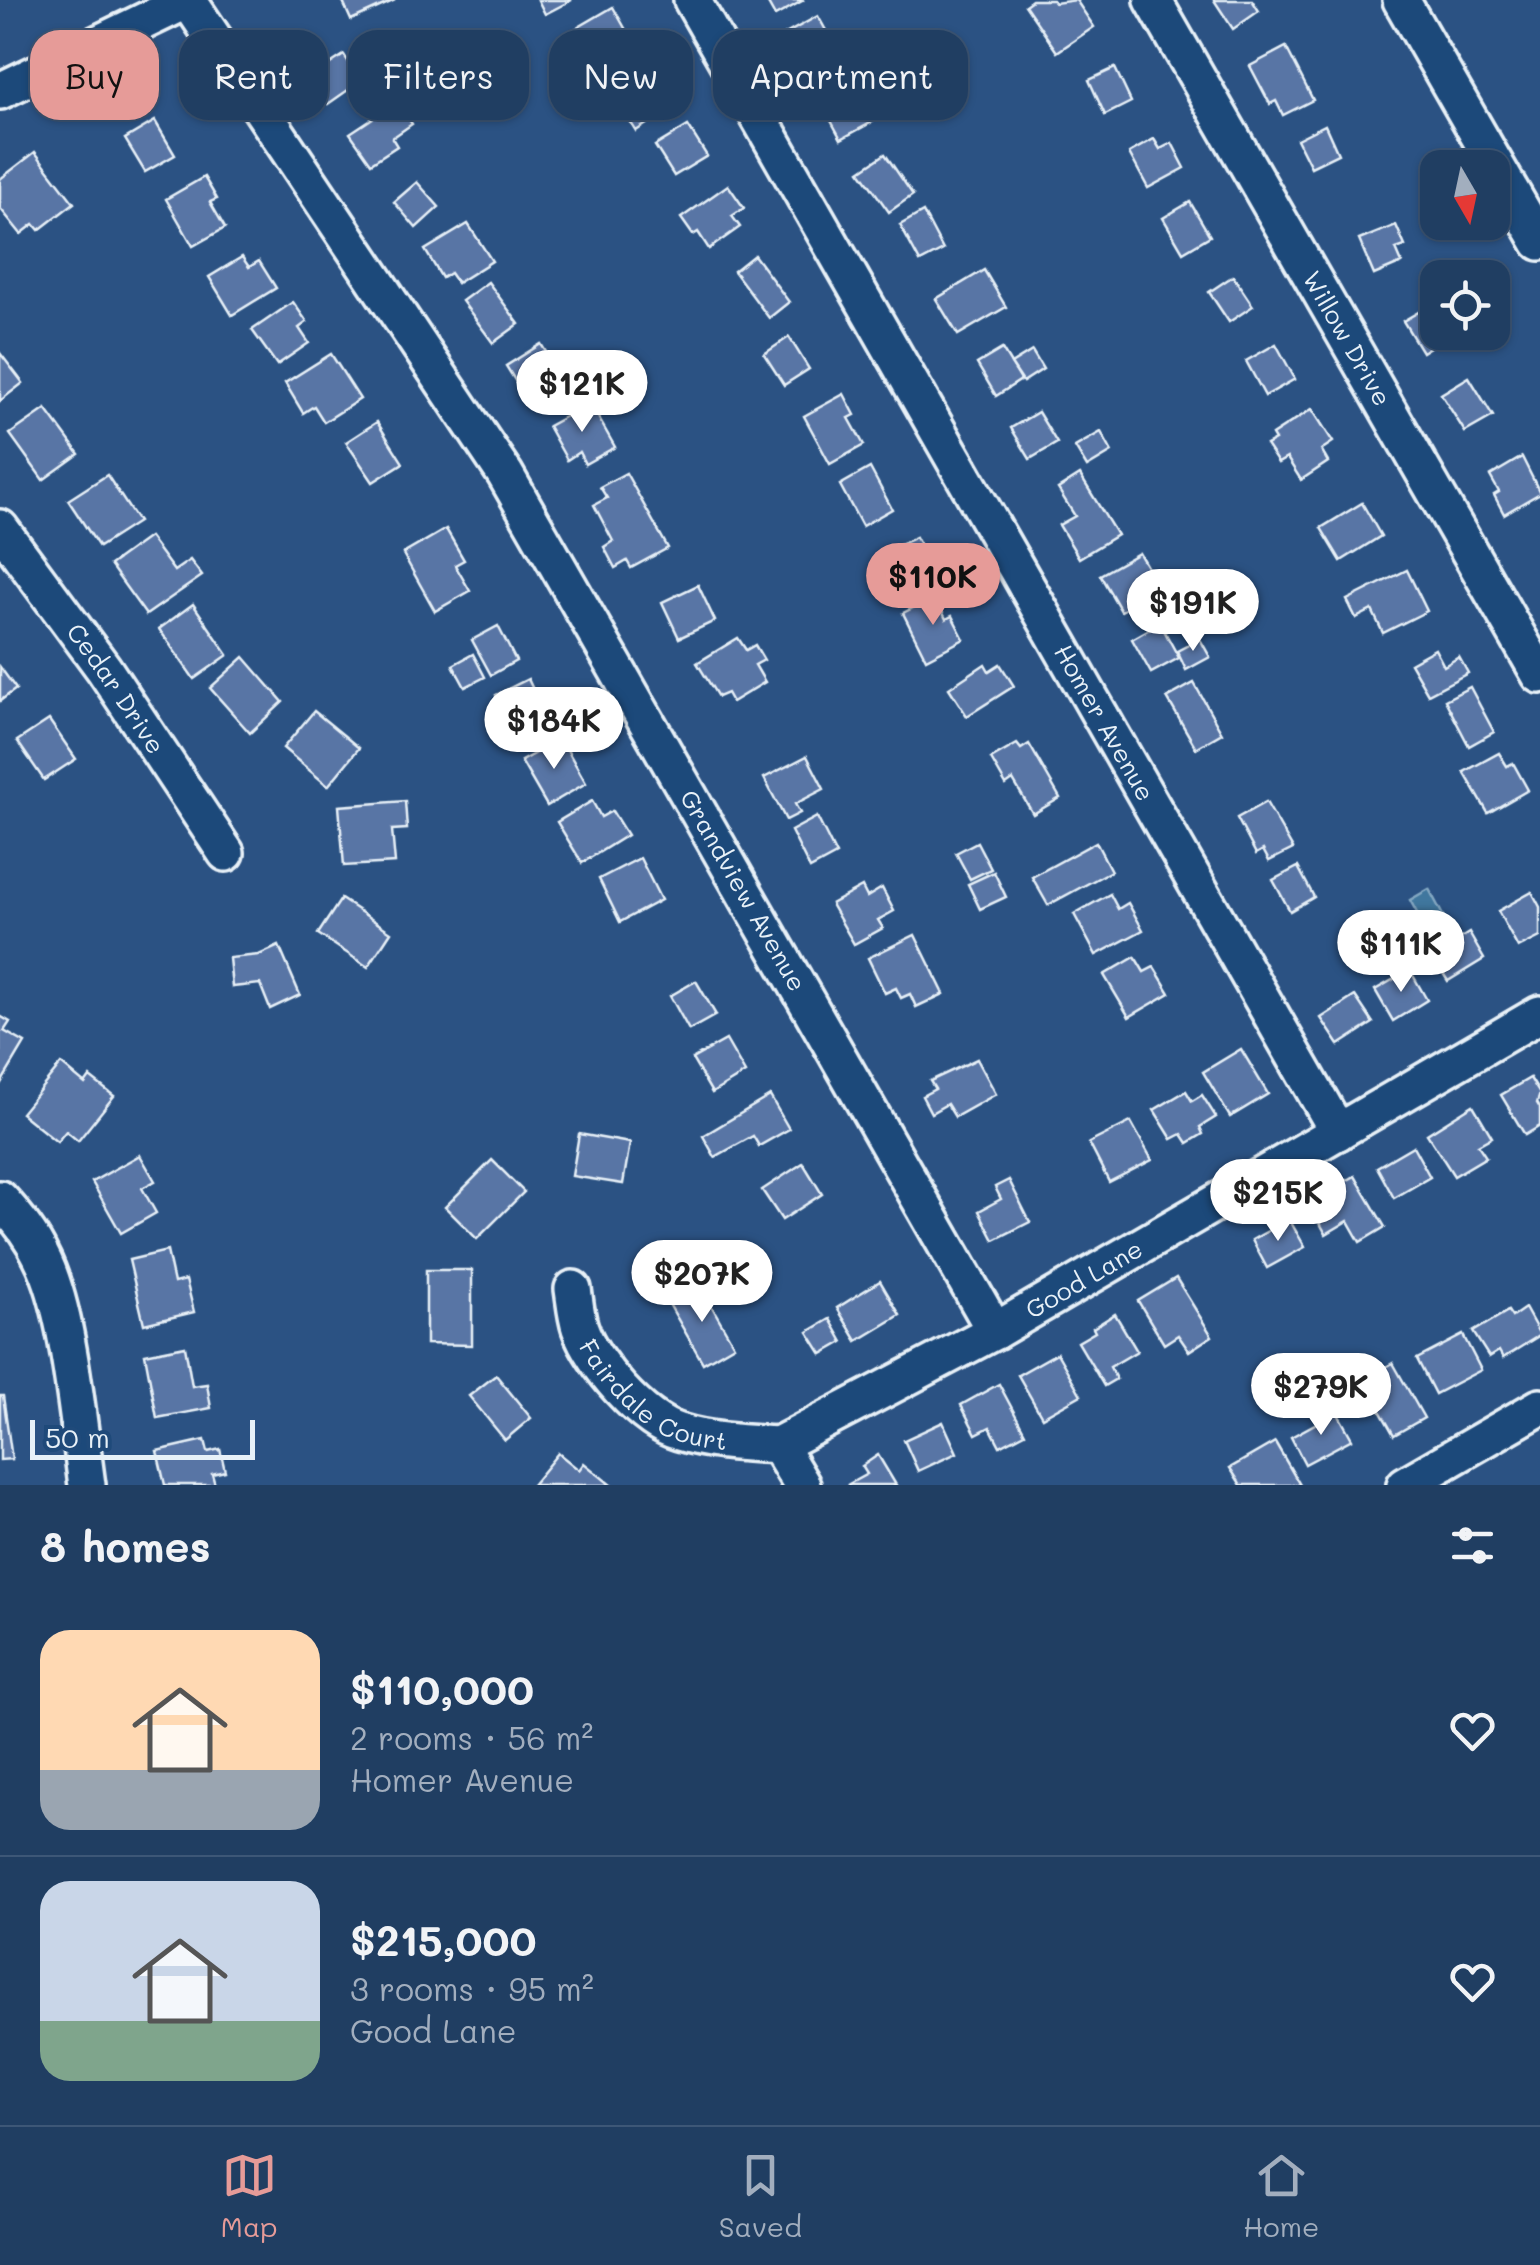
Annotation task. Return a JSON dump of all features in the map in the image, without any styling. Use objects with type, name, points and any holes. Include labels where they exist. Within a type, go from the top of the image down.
[{"type":"street","points":[[0,90],[188,0]]},
{"type":"street","name":"Grandview Avenue","points":[[188,0],[504,474],[995,1332]]},
{"type":"street","name":"Homer Avenue","points":[[692,0],[1338,1132]]},
{"type":"street","name":"Willow Drive","points":[[1154,0],[1540,675]]},
{"type":"street","points":[[1401,0],[1540,242]]},
{"type":"street","name":"Cedar Drive","points":[[0,528],[104,669],[226,853]]},
{"type":"street","name":"Good Lane","points":[[778,1445],[995,1332],[1540,1014]]},
{"type":"street","points":[[0,1199],[31,1238],[51,1278],[66,1345],[87,1485]]},
{"type":"street","name":"Fairdale Court","points":[[573,1290],[580,1330],[626,1396],[654,1422],[705,1438],[778,1445]]},
{"type":"street","points":[[1405,1485],[1540,1407]]},
{"type":"street","points":[[778,1445],[802,1485]]},
{"type":"water","points":[[1429,889],[1447,923],[1428,933],[1410,900]]},
{"type":"building","points":[[342,0],[395,0],[351,20]]},
{"type":"building","points":[[538,0],[572,0],[545,14]]},
{"type":"building","points":[[766,0],[804,0],[775,16]]},
{"type":"building","points":[[1032,0],[1076,0],[1094,27],[1057,52],[1025,5]]},
{"type":"building","points":[[1214,0],[1252,0],[1259,11],[1233,29]]},
{"type":"building","points":[[613,7],[626,30],[574,30]]},
{"type":"building","points":[[818,16],[826,30],[793,30]]},
{"type":"building","points":[[1286,47],[1313,100],[1283,115],[1276,101],[1270,104],[1250,66]]},
{"type":"building","points":[[344,55],[348,61],[348,90],[328,104],[328,65]]},
{"type":"building","points":[[1115,68],[1131,102],[1105,115],[1089,80]]},
{"type":"building","points":[[370,120],[409,120],[412,124],[392,138],[397,146],[371,163],[350,133]]},
{"type":"building","points":[[629,120],[653,120],[636,131]]},
{"type":"building","points":[[831,120],[873,120],[874,121],[841,139]]},
{"type":"building","points":[[155,121],[175,155],[145,172],[125,139]]},
{"type":"building","points":[[1325,125],[1338,154],[1311,167],[1297,139]]},
{"type":"building","points":[[688,126],[707,156],[674,176],[655,146]]},
{"type":"building","points":[[1154,139],[1160,149],[1172,143],[1185,168],[1148,188],[1129,153]]},
{"type":"building","points":[[35,152],[74,203],[39,230],[34,224],[21,234],[0,208],[0,179]]},
{"type":"building","points":[[885,154],[913,195],[889,212],[860,171]]},
{"type":"building","points":[[204,177],[217,199],[210,202],[225,228],[193,246],[166,199]]},
{"type":"building","points":[[417,182],[439,207],[416,228],[394,202]]},
{"type":"building","points":[[728,185],[744,208],[732,216],[740,227],[709,249],[698,232],[693,235],[681,218]]},
{"type":"building","points":[[1190,202],[1210,236],[1183,252],[1163,218]]},
{"type":"building","points":[[923,212],[943,250],[920,262],[900,225]]},
{"type":"building","points":[[468,224],[492,261],[457,283],[450,273],[442,278],[425,250]]},
{"type":"building","points":[[1396,225],[1405,246],[1396,249],[1402,263],[1374,275],[1359,240]]},
{"type":"building","points":[[754,255],[789,302],[769,318],[734,271]]},
{"type":"building","points":[[242,257],[249,267],[259,261],[276,288],[232,315],[209,277]]},
{"type":"building","points":[[984,270],[1006,307],[958,335],[936,299]]},
{"type":"building","points":[[1233,276],[1253,306],[1229,322],[1209,292]]},
{"type":"building","points":[[488,282],[519,324],[493,343],[462,301]]},
{"type":"building","points":[[293,302],[307,322],[299,328],[309,343],[277,365],[252,330]]},
{"type":"building","points":[[1420,311],[1420,349],[1403,321]]},
{"type":"building","points":[[789,337],[809,369],[784,385],[764,354]]},
{"type":"building","points":[[541,344],[564,381],[529,403],[506,366]]},
{"type":"building","points":[[1276,344],[1295,379],[1265,396],[1246,361]]},
{"type":"building","points":[[1002,349],[1021,380],[996,396],[977,364]]},
{"type":"building","points":[[1032,351],[1043,369],[1023,382],[1011,364]]},
{"type":"building","points":[[0,353],[23,383],[0,401]]},
{"type":"building","points":[[331,354],[360,399],[324,422],[314,406],[303,413],[285,383]]},
{"type":"building","points":[[1469,377],[1493,416],[1465,432],[1441,394]]},
{"type":"building","points":[[844,394],[855,415],[849,418],[864,445],[830,464],[804,416]]},
{"type":"building","points":[[590,403],[615,447],[585,464],[579,452],[567,460],[548,426]]},
{"type":"building","points":[[46,409],[79,454],[43,480],[10,434]]},
{"type":"building","points":[[1312,409],[1333,442],[1321,450],[1328,462],[1301,480],[1287,458],[1278,463],[1266,445],[1275,440],[1272,435]]},
{"type":"building","points":[[1038,412],[1057,443],[1030,459],[1011,428]]},
{"type":"building","points":[[377,422],[403,463],[373,482],[346,442]]},
{"type":"building","points":[[1101,432],[1112,452],[1087,467],[1075,447]]},
{"type":"building","points":[[1522,457],[1540,493],[1504,514],[1490,476]]},
{"type":"building","points":[[870,468],[892,509],[862,526],[840,485]]},
{"type":"building","points":[[626,473],[668,548],[631,568],[627,561],[615,568],[604,547],[613,541],[594,505],[607,498],[600,487]]},
{"type":"building","points":[[107,475],[138,522],[99,547],[68,500]]},
{"type":"building","points":[[1080,475],[1117,535],[1079,558],[1059,525],[1075,516],[1058,489]]},
{"type":"building","points":[[1362,503],[1381,536],[1341,561],[1321,528]]},
{"type":"building","points":[[446,529],[464,560],[455,565],[470,591],[435,611],[403,554]]},
{"type":"building","points":[[149,537],[174,571],[190,560],[202,576],[146,615],[110,565]]},
{"type":"building","points":[[916,537],[929,562],[925,564],[931,577],[895,595],[877,556]]},
{"type":"building","points":[[1139,553],[1160,589],[1121,611],[1100,575]]},
{"type":"building","points":[[1407,570],[1427,611],[1383,633],[1372,610],[1356,618],[1347,600]]},
{"type":"building","points":[[698,585],[715,621],[679,638],[662,602]]},
{"type":"building","points":[[935,597],[946,619],[952,616],[964,639],[926,659],[903,613]]},
{"type":"building","points":[[193,604],[228,655],[194,679],[159,629]]},
{"type":"building","points":[[1160,623],[1179,658],[1151,673],[1132,639]]},
{"type":"building","points":[[498,626],[516,661],[491,675],[472,640]]},
{"type":"building","points":[[738,638],[746,650],[755,645],[764,660],[755,665],[765,682],[732,702],[727,693],[718,697],[697,663]]},
{"type":"building","points":[[1200,639],[1210,657],[1186,670],[1177,651]]},
{"type":"building","points":[[1435,649],[1444,666],[1459,657],[1468,673],[1428,694],[1410,663]]},
{"type":"building","points":[[473,654],[485,677],[465,687],[453,665]]},
{"type":"building","points":[[244,657],[283,702],[250,733],[210,688]]},
{"type":"building","points":[[985,664],[989,671],[1000,664],[1014,686],[967,716],[949,688]]},
{"type":"building","points":[[0,667],[16,689],[0,701]]},
{"type":"building","points":[[528,679],[549,723],[516,739],[496,695]]},
{"type":"building","points":[[1194,683],[1222,733],[1196,748],[1167,698]]},
{"type":"building","points":[[1470,687],[1494,732],[1469,746],[1445,700]]},
{"type":"building","points":[[314,711],[359,748],[328,786],[283,748]]},
{"type":"building","points":[[49,720],[76,759],[44,780],[17,741]]},
{"type":"building","points":[[561,739],[586,783],[547,806],[521,761]]},
{"type":"building","points":[[1017,744],[1021,749],[1029,744],[1060,798],[1033,814],[1013,780],[1006,785],[991,759]]},
{"type":"building","points":[[1499,753],[1507,766],[1513,763],[1528,790],[1488,813],[1464,772]]},
{"type":"building","points":[[807,756],[824,789],[795,804],[800,813],[786,820],[764,778]]},
{"type":"building","points":[[405,801],[407,829],[392,830],[395,863],[344,866],[339,806]]},
{"type":"building","points":[[592,801],[601,817],[612,811],[627,835],[582,863],[557,822]]},
{"type":"building","points":[[1266,802],[1293,849],[1269,861],[1263,850],[1256,854],[1237,818]]},
{"type":"building","points":[[817,817],[836,855],[810,869],[791,831]]},
{"type":"building","points":[[977,842],[991,869],[970,879],[956,853]]},
{"type":"building","points":[[1096,842],[1111,871],[1048,905],[1032,877]]},
{"type":"building","points":[[640,858],[661,900],[620,922],[599,879]]},
{"type":"building","points":[[1298,867],[1314,897],[1290,911],[1273,880]]},
{"type":"building","points":[[994,872],[1006,897],[980,909],[968,884]]},
{"type":"building","points":[[862,887],[867,897],[882,888],[894,911],[878,920],[883,928],[854,944],[831,904]]},
{"type":"building","points":[[1532,892],[1540,907],[1540,937],[1518,948],[1498,911]]},
{"type":"building","points":[[1110,894],[1118,909],[1128,903],[1143,930],[1096,955],[1074,914]]},
{"type":"building","points":[[341,899],[391,932],[368,967],[318,934]]},
{"type":"building","points":[[1469,933],[1484,959],[1448,981],[1432,956]]},
{"type":"building","points":[[915,935],[944,994],[916,1007],[910,994],[901,998],[896,988],[885,993],[868,958]]},
{"type":"building","points":[[279,946],[300,995],[270,1009],[260,984],[232,987],[229,958],[259,955]]},
{"type":"building","points":[[1135,957],[1144,972],[1154,967],[1170,993],[1129,1017],[1104,975]]},
{"type":"building","points":[[1410,970],[1427,1000],[1393,1021],[1375,990]]},
{"type":"building","points":[[696,981],[716,1015],[689,1030],[670,996]]},
{"type":"building","points":[[1355,996],[1373,1023],[1339,1045],[1321,1018]]},
{"type":"building","points":[[0,1016],[10,1022],[4,1031],[25,1043],[0,1085]]},
{"type":"building","points":[[726,1040],[745,1073],[712,1093],[692,1059]]},
{"type":"building","points":[[1241,1049],[1268,1094],[1230,1117],[1203,1072]]},
{"type":"building","points":[[977,1059],[996,1094],[955,1117],[947,1104],[931,1113],[922,1096],[935,1089],[930,1081]]},
{"type":"building","points":[[61,1064],[85,1084],[90,1077],[114,1096],[78,1141],[66,1131],[57,1142],[21,1113]]},
{"type":"building","points":[[1530,1078],[1540,1094],[1540,1126],[1525,1135],[1501,1095]]},
{"type":"building","points":[[1186,1091],[1192,1101],[1202,1095],[1216,1117],[1200,1127],[1203,1134],[1188,1143],[1182,1134],[1172,1139],[1154,1110]]},
{"type":"building","points":[[770,1096],[789,1129],[759,1146],[753,1136],[715,1157],[703,1136]]},
{"type":"building","points":[[1473,1105],[1492,1137],[1478,1145],[1486,1157],[1454,1176],[1427,1134]]},
{"type":"building","points":[[1131,1122],[1152,1160],[1109,1182],[1089,1143]]},
{"type":"building","points":[[579,1134],[630,1143],[623,1184],[572,1176]]},
{"type":"building","points":[[1413,1146],[1430,1177],[1394,1198],[1377,1167]]},
{"type":"building","points":[[140,1155],[155,1181],[142,1188],[156,1213],[121,1233],[92,1182]]},
{"type":"building","points":[[492,1160],[524,1192],[477,1239],[445,1207]]},
{"type":"building","points":[[803,1163],[822,1194],[782,1220],[762,1190]]},
{"type":"building","points":[[1355,1176],[1385,1227],[1360,1242],[1348,1221],[1326,1234],[1312,1209],[1329,1199],[1325,1193]]},
{"type":"building","points":[[1009,1180],[1030,1222],[994,1240],[979,1211],[1001,1199],[995,1187]]},
{"type":"building","points":[[1289,1219],[1305,1247],[1267,1268],[1252,1240]]},
{"type":"building","points":[[167,1251],[174,1283],[186,1280],[194,1312],[144,1324],[129,1260]]},
{"type":"building","points":[[426,1270],[472,1270],[472,1345],[426,1344]]},
{"type":"building","points":[[1176,1278],[1212,1336],[1189,1351],[1178,1335],[1164,1344],[1138,1301]]},
{"type":"building","points":[[880,1281],[900,1315],[857,1341],[837,1308]]},
{"type":"building","points":[[700,1286],[734,1345],[703,1363],[669,1304]]},
{"type":"building","points":[[1525,1308],[1540,1335],[1503,1358],[1499,1351],[1489,1357],[1473,1332],[1508,1311],[1512,1317]]},
{"type":"building","points":[[1115,1314],[1137,1351],[1110,1367],[1116,1379],[1104,1386],[1078,1342]]},
{"type":"building","points":[[830,1319],[843,1342],[822,1354],[808,1332]]},
{"type":"building","points":[[1463,1335],[1481,1370],[1435,1394],[1417,1359]]},
{"type":"building","points":[[185,1346],[192,1386],[207,1384],[211,1408],[157,1418],[145,1354]]},
{"type":"building","points":[[1057,1353],[1081,1395],[1042,1417],[1018,1375]]},
{"type":"building","points":[[1393,1363],[1424,1418],[1394,1435],[1366,1386],[1382,1377],[1379,1371]]},
{"type":"building","points":[[496,1375],[531,1418],[505,1440],[469,1396]]},
{"type":"building","points":[[999,1384],[1025,1433],[1000,1446],[990,1427],[976,1434],[961,1405]]},
{"type":"building","points":[[3,1396],[12,1459],[0,1460]]},
{"type":"building","points":[[1337,1412],[1352,1439],[1305,1464],[1291,1437]]},
{"type":"building","points":[[943,1422],[957,1453],[918,1471],[904,1440]]},
{"type":"building","points":[[205,1440],[208,1452],[220,1449],[225,1471],[212,1474],[215,1485],[165,1485],[157,1451]]},
{"type":"building","points":[[1275,1442],[1300,1485],[1241,1485],[1230,1468]]},
{"type":"building","points":[[558,1453],[579,1470],[584,1463],[611,1485],[532,1485]]},
{"type":"building","points":[[878,1455],[896,1485],[847,1485],[867,1474],[862,1466]]}]
